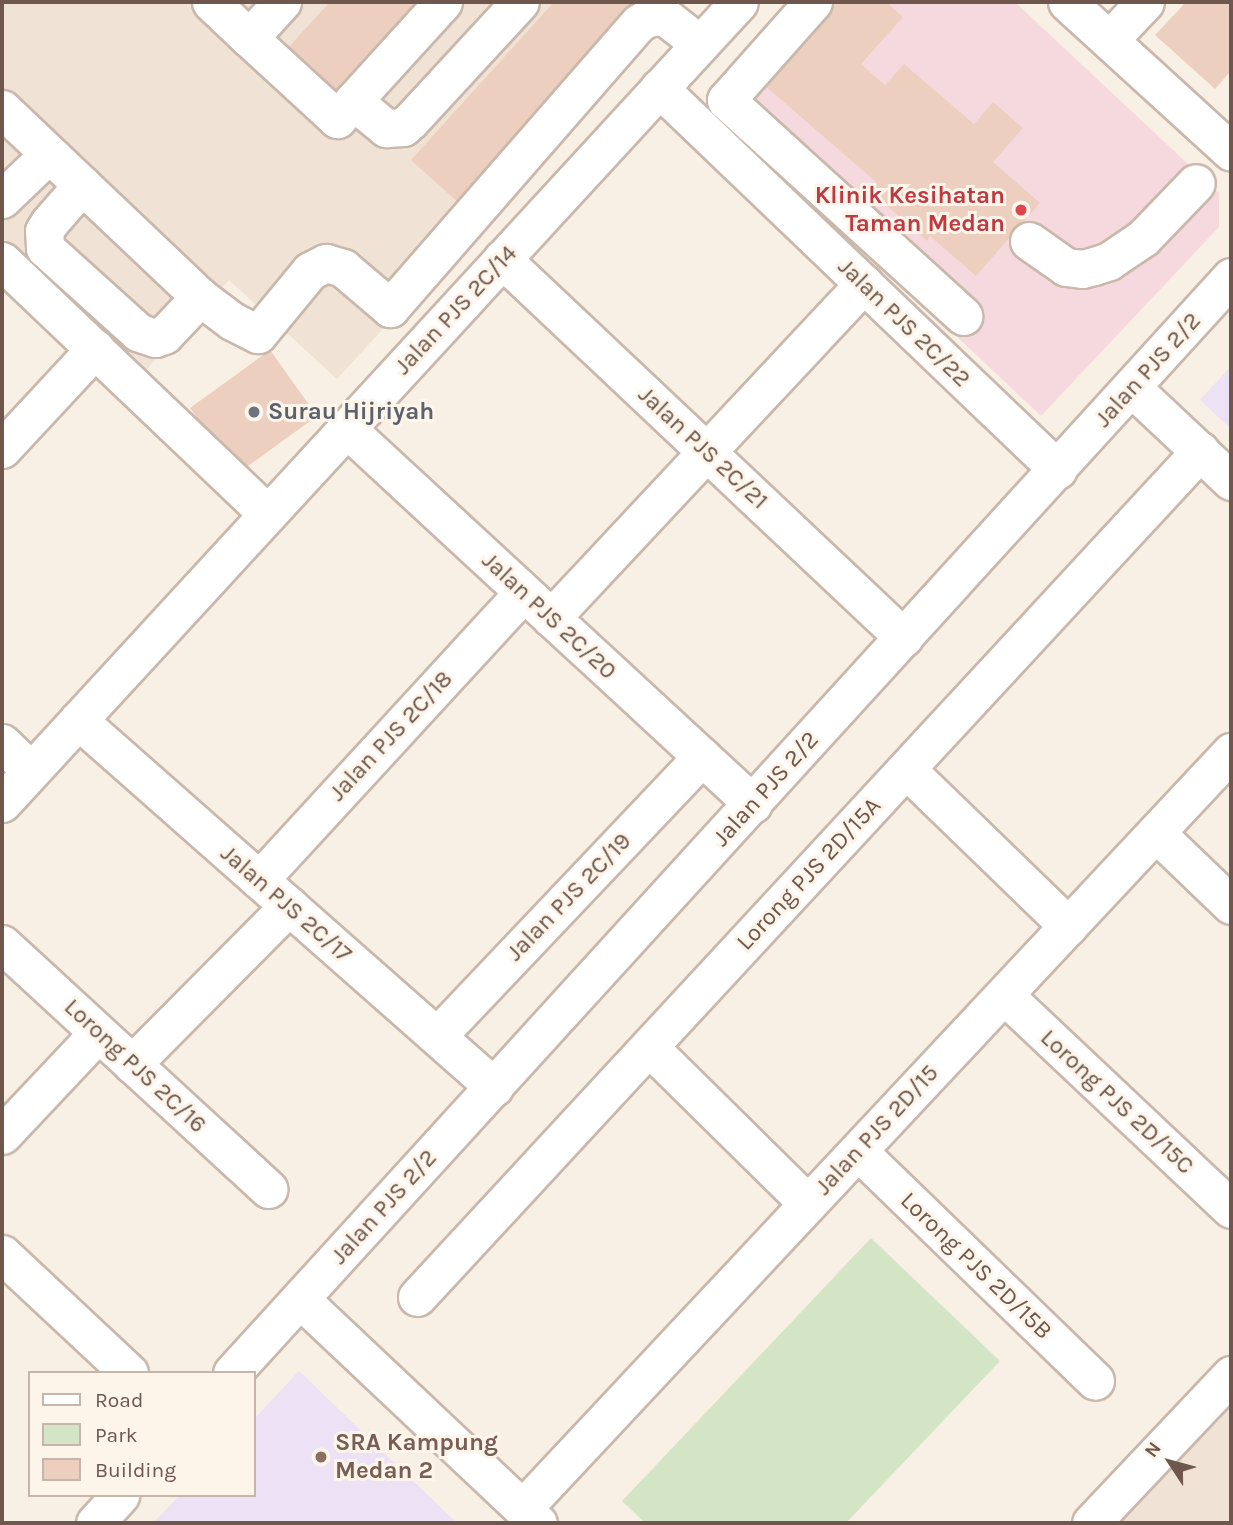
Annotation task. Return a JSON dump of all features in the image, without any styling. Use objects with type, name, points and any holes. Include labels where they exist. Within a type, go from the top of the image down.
[{"type":"street","points":[[211,2],[337,119],[443,2]]},
{"type":"street","points":[[249,37],[282,2]]},
{"type":"street","points":[[353,101],[386,128],[403,127],[520,2]]},
{"type":"street","name":"Jalan PJS 2C/14","points":[[2,803],[739,2]]},
{"type":"street","points":[[813,2],[726,100],[963,316]]},
{"type":"street","points":[[1067,2],[1231,152]]},
{"type":"street","points":[[1109,40],[1145,2]]},
{"type":"street","points":[[2,109],[201,298],[232,321],[258,334],[310,271],[326,262],[343,268],[390,308],[639,23],[647,18],[664,16],[700,44]]},
{"type":"street","name":"Jalan PJS 2C/22","points":[[659,88],[1058,470]]},
{"type":"street","points":[[2,199],[49,154]]},
{"type":"street","points":[[1029,241],[1066,267],[1094,267],[1109,261],[1143,238],[1196,183]]},
{"type":"street","points":[[82,185],[44,231],[45,248],[51,255],[146,336],[163,335],[201,298]]},
{"type":"street","name":"Jalan PJS 2C/21","points":[[502,259],[904,638]]},
{"type":"street","points":[[2,261],[268,514]]},
{"type":"street","name":"Jalan PJS 2/2","points":[[234,1371],[1231,278]]},
{"type":"street","points":[[551,618],[864,284]]},
{"type":"street","points":[[2,450],[95,349]]},
{"type":"street","points":[[1132,388],[1231,481]]},
{"type":"street","name":"Jalan PJS 2C/20","points":[[346,428],[752,804]]},
{"type":"street","name":"Lorong PJS 2D/15A","points":[[417,1297],[1200,451]]},
{"type":"street","name":"Jalan PJS 2C/18","points":[[259,880],[523,593]]},
{"type":"street","name":"Jalan PJS 2C/17","points":[[78,720],[494,1087]]},
{"type":"street","points":[[2,743],[31,771]]},
{"type":"street","name":"Jalan PJS 2D/15","points":[[531,1516],[808,1204],[1231,752]]},
{"type":"street","name":"Jalan PJS 2C/19","points":[[437,1036],[702,757]]},
{"type":"street","points":[[906,769],[1068,926]]},
{"type":"street","points":[[1156,833],[1231,905]]},
{"type":"street","points":[[132,1064],[289,906]]},
{"type":"street","name":"Lorong PJS 2C/16","points":[[2,944],[268,1189]]},
{"type":"street","name":"Lorong PJS 2D/15C","points":[[1003,995],[1231,1209]]},
{"type":"street","points":[[2,1135],[99,1033]]},
{"type":"street","points":[[649,1047],[808,1204]]},
{"type":"street","name":"Lorong PJS 2D/15B","points":[[858,1150],[1095,1381]]},
{"type":"street","points":[[2,1254],[127,1371]]},
{"type":"street","points":[[300,1299],[531,1516]]},
{"type":"street","points":[[1091,1523],[1231,1375]]},
{"type":"street","points":[[95,1523],[118,1497]]},
{"type":"shaded area","points":[[2,2],[684,2],[337,379],[229,280],[145,371],[2,238]]},
{"type":"shaded area","name":"Klinik Kesihatan Taman Medan","points":[[795,2],[1015,2],[1219,193],[1219,227],[1041,416],[706,100]]},
{"type":"shaded area","points":[[1231,366],[1231,429],[1200,400]]},
{"type":"shaded area","name":"SRA Kampung Medan 2","points":[[299,1371],[457,1523],[153,1523],[178,1497],[256,1497],[256,1417]]},
{"type":"shaded area","points":[[1231,1396],[1231,1523],[1113,1523]]},
{"type":"green space","points":[[871,1238],[1000,1361],[846,1523],[645,1523],[622,1501]]},
{"type":"building","points":[[330,2],[418,2],[333,97],[284,52]]},
{"type":"building","points":[[554,2],[642,2],[460,204],[411,160]]},
{"type":"building","points":[[837,2],[886,2],[903,17],[861,64],[885,85],[904,64],[974,124],[993,102],[1023,128],[993,162],[1040,203],[976,276],[930,236],[927,241],[869,190],[876,182],[764,85]]},
{"type":"building","points":[[1186,2],[1231,2],[1231,71],[1215,89],[1155,35]]},
{"type":"building","name":"Surau Hijriyah","points":[[270,350],[317,416],[237,474],[190,408]]},
{"type":"place","name":"Klinik Kesihatan Taman Medan","points":[[1021,210]]},
{"type":"place","name":"Surau Hijriyah","points":[[254,412]]},
{"type":"place","name":"SRA Kampung Medan 2","points":[[321,1457]]}]
